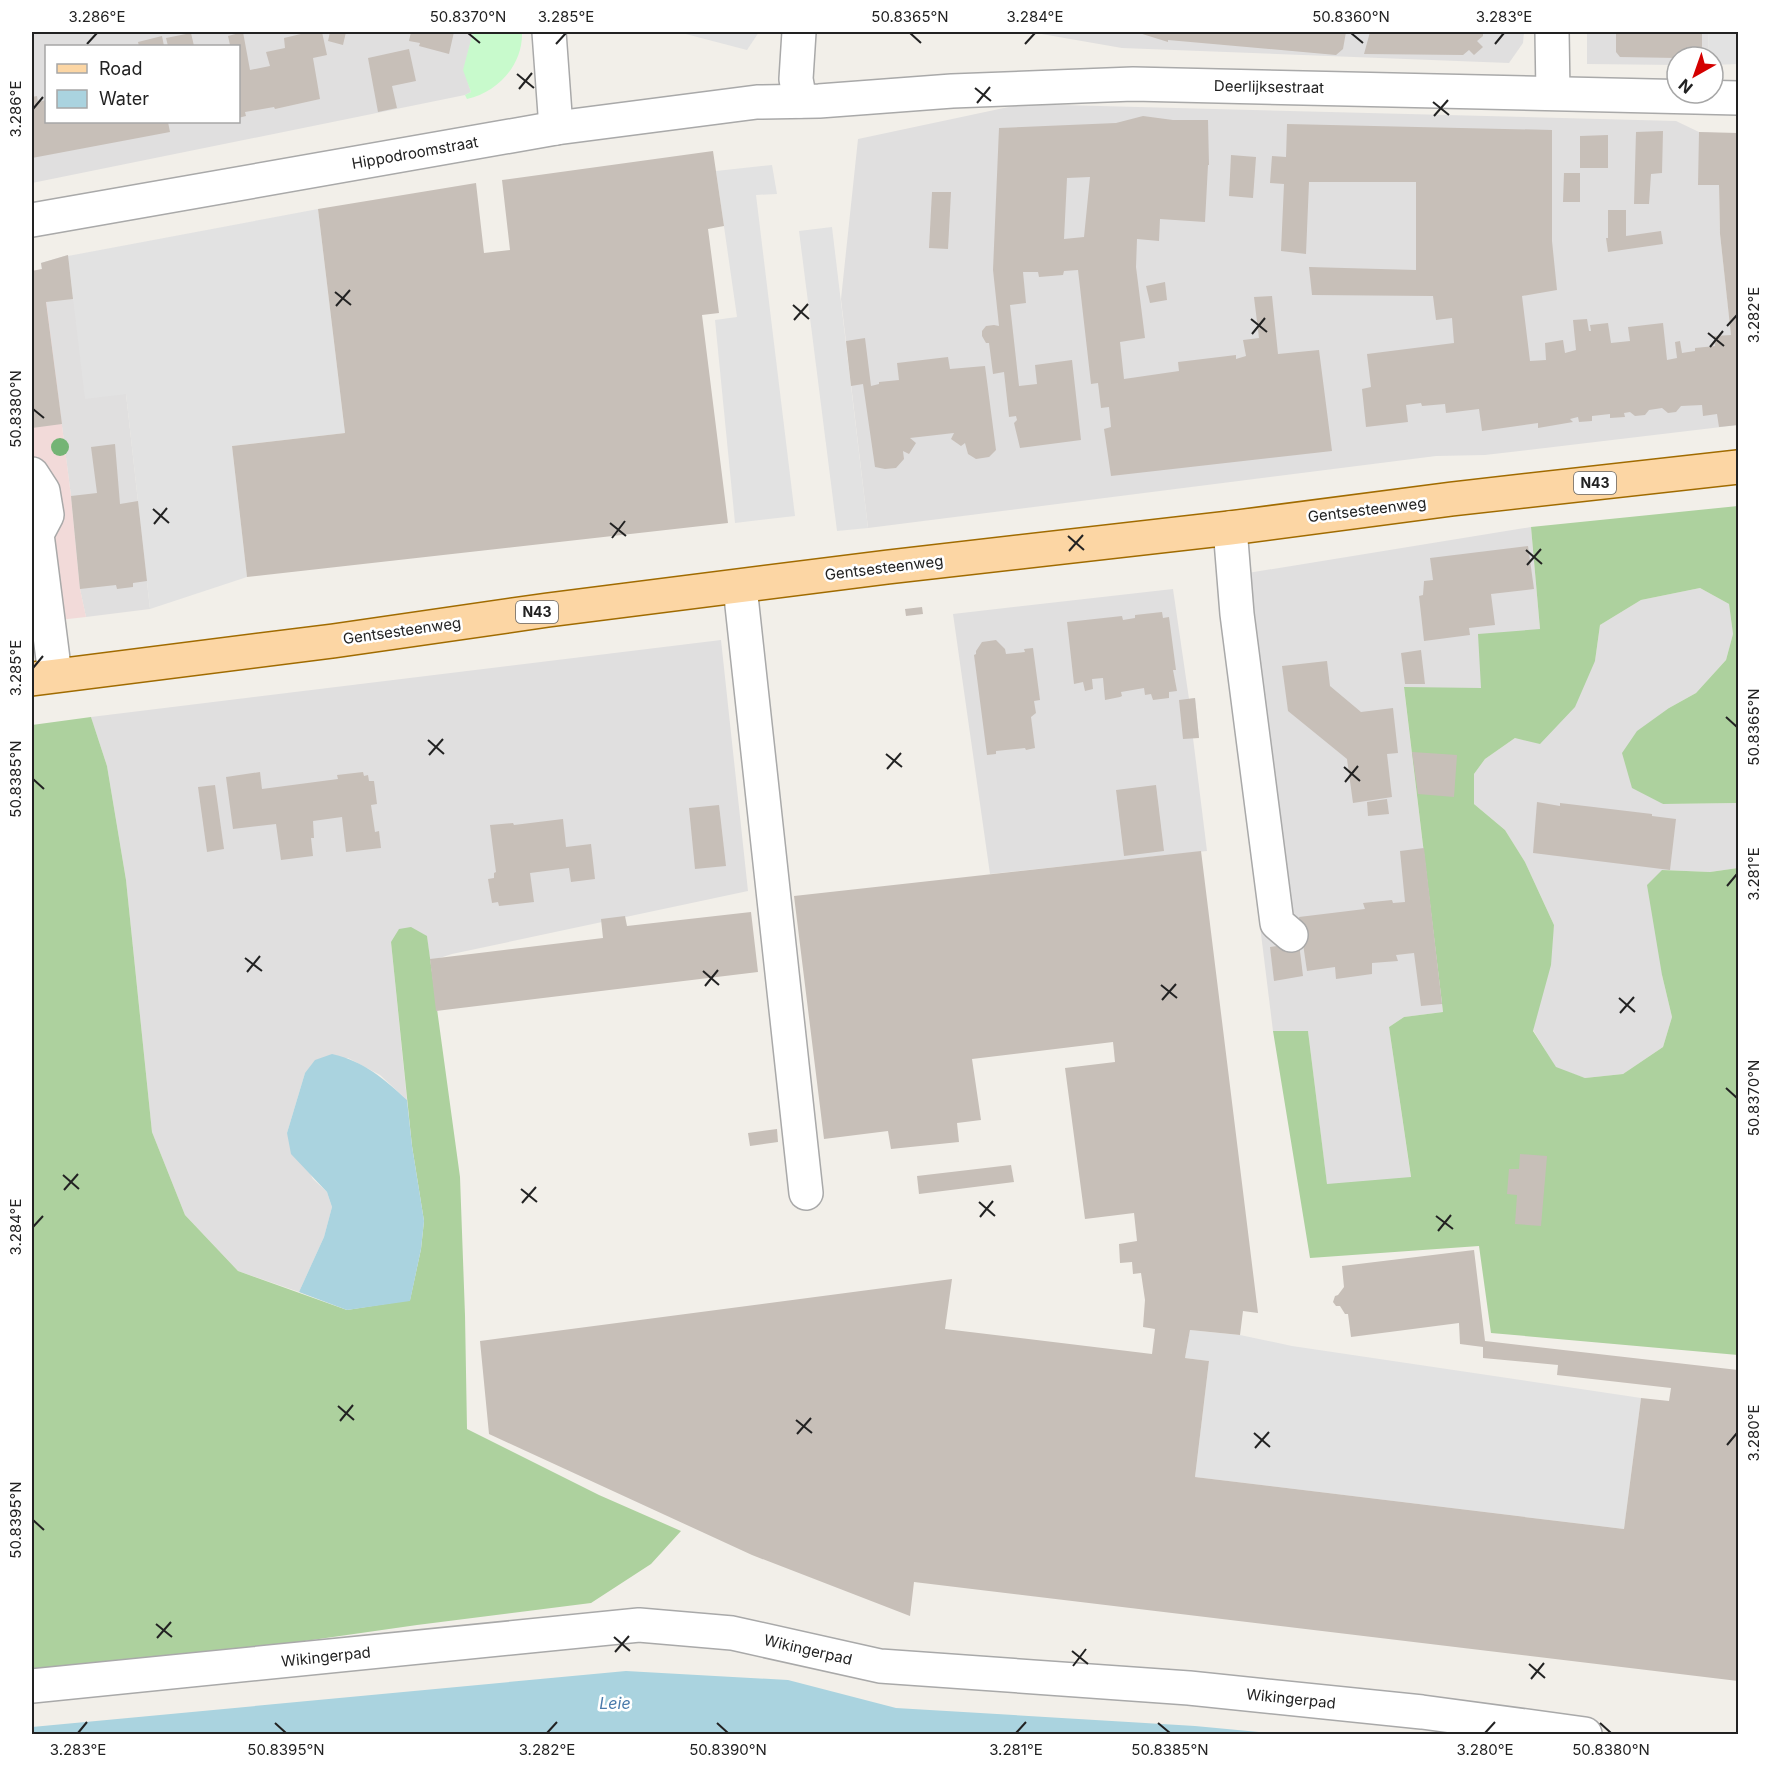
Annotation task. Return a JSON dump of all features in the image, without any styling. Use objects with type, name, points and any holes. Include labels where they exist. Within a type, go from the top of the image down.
[{"type":"main road","name":"Gentsesteenweg","points":[[43,677],[888,567],[1738,467]]},
{"type":"street","points":[[549,32],[556,128]]},
{"type":"street","points":[[799,32],[796,79],[800,101]]},
{"type":"street","points":[[1552,32],[1553,93]]},
{"type":"street","name":"Deerlijksestraat","points":[[800,101],[952,91],[1133,84],[1738,98]]},
{"type":"street","name":"Hippodroomstraat","points":[[32,220],[556,128],[757,102],[800,101]]},
{"type":"street","points":[[32,474],[43,490],[47,515],[35,558],[43,677]]},
{"type":"street","points":[[1230,528],[1237,614],[1277,924],[1291,935]]},
{"type":"street","points":[[740,587],[806,1193]]},
{"type":"street","name":"Wikingerpad","points":[[32,1686],[639,1625],[732,1633],[880,1666],[1189,1688],[1422,1712],[1585,1734]]},
{"type":"shaded area","points":[[32,32],[473,32],[464,70],[471,92],[32,183]]},
{"type":"shaded area","points":[[678,32],[759,32],[747,50]]},
{"type":"shaded area","points":[[1030,32],[1524,32],[1523,43],[1509,63],[1122,48]]},
{"type":"shaded area","points":[[1587,32],[1708,32],[1709,45],[1665,45],[1665,65],[1587,64]]},
{"type":"shaded area","points":[[1708,32],[1738,32],[1738,64],[1725,65],[1725,45],[1709,45]]},
{"type":"shaded area","points":[[1023,104],[1676,121],[1699,132],[1718,133],[1720,234],[1738,396],[1738,425],[1485,455],[1436,456],[868,528],[841,299],[858,139]]},
{"type":"shaded area","points":[[772,165],[777,194],[756,195],[795,516],[735,523],[715,320],[737,317],[716,171]]},
{"type":"shaded area","points":[[318,209],[345,433],[232,446],[247,577],[150,609],[126,394],[85,399],[68,256]]},
{"type":"shaded area","points":[[832,227],[868,528],[837,531],[799,231]]},
{"type":"shaded area","points":[[68,255],[73,299],[126,394],[150,609],[86,617],[80,589],[71,496],[41,263]]},
{"type":"shaded area","points":[[42,269],[71,496],[80,589],[86,617],[32,623],[32,271]]},
{"type":"shaded area","points":[[1531,527],[1540,629],[1481,688],[1404,688],[1443,1012],[1404,1017],[1389,1027],[1411,1178],[1327,1185],[1308,1031],[1273,1031],[1217,578]]},
{"type":"shaded area","points":[[1700,588],[1729,604],[1733,634],[1726,660],[1696,693],[1669,708],[1662,804],[1738,803],[1738,868],[1710,872],[1662,870],[1662,975],[1672,1017],[1663,1047],[1623,1074],[1585,1078],[1556,1068],[1533,1030],[1554,925],[1525,862],[1505,830],[1474,804],[1474,774],[1485,759],[1515,738],[1595,661],[1600,625],[1641,600]]},
{"type":"shaded area","points":[[1173,589],[1189,699],[1195,698],[1199,738],[1193,738],[1207,851],[990,874],[953,614]]},
{"type":"shaded area","points":[[721,640],[748,891],[452,954],[430,961],[427,936],[391,942],[407,1100],[380,1075],[348,1058],[305,1073],[287,1133],[313,1179],[327,1192],[332,1207],[324,1237],[299,1292],[238,1271],[185,1215],[152,1132],[126,880],[107,766],[91,717]]},
{"type":"shaded area","points":[[1190,1330],[1240,1335],[1292,1346],[1641,1398],[1624,1529],[1195,1477],[1209,1361],[1185,1358]]},
{"type":"green space","points":[[473,32],[522,32],[518,55],[506,75],[489,90],[467,99],[465,95],[471,92],[463,70]]},
{"type":"green space","points":[[1738,506],[1738,803],[1663,804],[1632,788],[1622,753],[1637,731],[1669,708],[1696,693],[1726,660],[1733,634],[1729,604],[1700,588],[1641,600],[1600,625],[1595,661],[1575,707],[1540,744],[1515,738],[1485,759],[1474,774],[1474,804],[1505,830],[1525,862],[1554,925],[1551,965],[1533,1031],[1556,1067],[1585,1078],[1623,1074],[1663,1047],[1672,1017],[1662,975],[1647,885],[1662,870],[1710,872],[1738,868],[1738,1355],[1491,1333],[1479,1246],[1310,1258],[1273,1031],[1308,1031],[1327,1184],[1411,1177],[1389,1027],[1404,1017],[1443,1012],[1404,687],[1481,688],[1478,634],[1540,629],[1531,527]]},
{"type":"green space","points":[[91,717],[107,766],[126,880],[152,1132],[185,1215],[238,1271],[347,1310],[410,1300],[421,1249],[424,1221],[412,1146],[391,942],[399,929],[411,927],[427,936],[460,1177],[467,1429],[599,1495],[681,1531],[651,1564],[591,1603],[417,1625],[32,1680],[32,725]]},
{"type":"water","points":[[332,1054],[364,1066],[407,1100],[424,1221],[421,1249],[410,1301],[347,1310],[299,1292],[324,1237],[332,1207],[327,1192],[291,1154],[287,1133],[305,1073],[315,1060]]},
{"type":"water","name":"Leie","points":[[626,1671],[788,1680],[896,1708],[1195,1726],[1280,1734],[32,1734],[32,1727]]},
{"type":"building","points":[[243,32],[250,70],[270,66],[266,52],[285,48],[284,38],[305,32],[322,32],[327,55],[313,58],[320,99],[275,109],[274,107],[245,112],[246,116],[240,118],[240,45],[230,45],[228,36]]},
{"type":"building","points":[[330,32],[346,32],[343,45],[328,41]]},
{"type":"building","points":[[411,32],[454,32],[449,54],[409,41]]},
{"type":"building","points":[[1136,32],[1346,32],[1343,49],[1336,55],[1168,40],[1168,42]]},
{"type":"building","points":[[1370,32],[1483,32],[1483,36],[1477,41],[1483,47],[1474,55],[1469,50],[1463,55],[1364,54]]},
{"type":"building","points":[[1616,32],[1702,32],[1702,45],[1665,45],[1665,58],[1620,57],[1616,52]]},
{"type":"building","points":[[191,33],[194,45],[168,45],[166,38]]},
{"type":"building","points":[[162,36],[164,45],[139,45],[138,42]]},
{"type":"building","points":[[409,49],[416,81],[392,86],[397,108],[378,112],[368,58]]},
{"type":"building","points":[[37,96],[38,102],[45,100],[45,123],[168,123],[170,132],[32,158],[32,97]]},
{"type":"building","points":[[1143,116],[1173,120],[1208,120],[1209,165],[1205,222],[1160,219],[1159,241],[1137,239],[1136,267],[1145,338],[1120,342],[1124,379],[1179,371],[1178,362],[1236,355],[1236,359],[1246,356],[1243,340],[1259,338],[1254,297],[1272,296],[1278,354],[1319,350],[1332,451],[1111,476],[1104,429],[1111,427],[1109,407],[1101,408],[1098,383],[1091,384],[1078,270],[1064,271],[1063,275],[1039,277],[1038,272],[1023,272],[1026,303],[1010,305],[1019,386],[1037,384],[1035,365],[1072,360],[1081,440],[1020,448],[1014,423],[1017,420],[1016,416],[1009,417],[1004,372],[993,374],[989,343],[986,343],[982,336],[982,331],[986,326],[999,326],[993,270],[999,128],[1116,123]],"holes":[[[1090,177],[1084,237],[1064,239],[1067,178]]]},
{"type":"building","points":[[1287,124],[1552,130],[1552,241],[1557,290],[1522,296],[1530,361],[1546,360],[1545,343],[1563,340],[1565,353],[1576,350],[1573,320],[1587,319],[1589,331],[1591,331],[1590,325],[1608,323],[1611,343],[1630,341],[1628,327],[1663,323],[1667,360],[1677,358],[1675,342],[1680,341],[1682,353],[1695,351],[1695,348],[1715,346],[1714,336],[1731,335],[1720,234],[1719,185],[1698,185],[1699,132],[1738,133],[1738,425],[1719,427],[1717,414],[1703,416],[1702,405],[1681,406],[1676,412],[1668,413],[1662,408],[1649,410],[1645,415],[1635,416],[1630,412],[1624,413],[1625,417],[1610,418],[1610,414],[1592,416],[1592,421],[1579,422],[1578,417],[1570,419],[1573,422],[1538,428],[1538,423],[1482,431],[1479,409],[1446,413],[1445,404],[1422,406],[1421,403],[1406,405],[1408,422],[1366,427],[1362,389],[1371,387],[1367,354],[1454,343],[1452,318],[1436,320],[1433,296],[1312,295],[1309,267],[1416,270],[1416,182],[1309,182],[1306,254],[1281,251],[1284,184],[1270,183],[1272,156],[1286,157]]},
{"type":"building","points":[[1663,131],[1662,173],[1651,174],[1649,204],[1634,204],[1636,132]]},
{"type":"building","points":[[1608,135],[1608,168],[1580,168],[1580,136]]},
{"type":"building","points":[[713,151],[724,226],[708,229],[719,313],[702,315],[728,523],[247,577],[232,446],[345,433],[318,209],[476,183],[484,253],[510,250],[502,180]]},
{"type":"building","points":[[1231,155],[1256,157],[1253,198],[1229,196]]},
{"type":"building","points":[[1564,173],[1580,173],[1580,202],[1563,202]]},
{"type":"building","points":[[932,192],[951,192],[948,249],[929,248]]},
{"type":"building","points":[[1608,210],[1626,210],[1626,236],[1661,231],[1663,244],[1608,252],[1606,238],[1608,238]]},
{"type":"building","points":[[68,255],[73,299],[46,302],[62,424],[32,428],[32,271],[42,269],[41,263]]},
{"type":"building","points":[[1165,282],[1167,300],[1150,303],[1146,286]]},
{"type":"building","points":[[865,338],[871,386],[879,382],[899,380],[897,363],[948,357],[950,369],[985,366],[996,450],[989,457],[976,459],[968,454],[965,443],[961,446],[951,439],[954,433],[910,438],[916,443],[909,454],[903,451],[904,459],[896,468],[875,467],[863,384],[851,386],[846,341]]},
{"type":"building","points":[[115,444],[120,504],[138,501],[147,581],[133,583],[133,587],[117,589],[116,585],[80,589],[71,496],[97,493],[91,447]]},
{"type":"building","points":[[1528,546],[1534,589],[1491,594],[1495,625],[1469,628],[1470,635],[1424,641],[1419,596],[1423,595],[1424,581],[1433,580],[1430,558]]},
{"type":"building","points":[[922,607],[923,614],[906,616],[905,609]]},
{"type":"building","points":[[1162,612],[1163,618],[1169,617],[1176,670],[1173,670],[1177,691],[1169,692],[1169,698],[1153,700],[1151,694],[1145,695],[1144,688],[1121,692],[1120,697],[1105,700],[1103,678],[1092,679],[1093,689],[1085,691],[1083,682],[1074,684],[1067,622],[1122,616],[1123,620],[1135,618],[1135,615]]},
{"type":"building","points":[[996,640],[1005,649],[1006,654],[1025,652],[1024,649],[1033,648],[1040,700],[1034,701],[1036,713],[1031,717],[1035,748],[996,751],[996,754],[987,755],[974,655],[982,642]]},
{"type":"building","points":[[1421,650],[1425,684],[1405,684],[1401,653]]},
{"type":"building","points":[[1327,661],[1330,686],[1361,712],[1393,708],[1398,753],[1387,754],[1392,797],[1353,803],[1347,759],[1288,711],[1282,666]]},
{"type":"building","points":[[1195,698],[1199,738],[1183,739],[1179,700]]},
{"type":"building","points":[[1412,752],[1457,755],[1454,797],[1418,794]]},
{"type":"building","points":[[260,772],[262,789],[338,779],[337,775],[363,772],[364,776],[368,775],[369,781],[374,781],[377,804],[371,805],[375,832],[379,831],[381,848],[346,852],[342,817],[313,821],[314,838],[311,838],[313,856],[281,860],[276,824],[233,829],[226,777]]},
{"type":"building","points":[[215,785],[224,849],[207,852],[198,787]]},
{"type":"building","points":[[1156,785],[1164,851],[1124,856],[1116,790]]},
{"type":"building","points":[[1387,799],[1389,814],[1368,816],[1367,802]]},
{"type":"building","points":[[1537,802],[1652,814],[1652,816],[1676,819],[1670,870],[1533,853]]},
{"type":"building","points":[[719,805],[726,866],[695,869],[689,808]]},
{"type":"building","points":[[563,819],[566,847],[591,844],[595,879],[571,882],[569,868],[530,873],[534,902],[499,906],[498,902],[492,903],[488,879],[494,878],[496,872],[490,825],[513,823],[514,825]]},
{"type":"building","points":[[1424,848],[1442,1004],[1421,1006],[1414,953],[1396,955],[1398,961],[1372,963],[1372,974],[1336,979],[1335,967],[1307,971],[1299,917],[1365,909],[1363,903],[1392,900],[1393,903],[1405,902],[1400,851]]},
{"type":"building","points":[[1201,851],[1258,1313],[1243,1311],[1240,1335],[1190,1330],[1185,1358],[1209,1361],[1195,1477],[1624,1529],[1641,1398],[1669,1401],[1671,1388],[1557,1375],[1558,1365],[1483,1358],[1483,1347],[1460,1344],[1459,1323],[1351,1337],[1348,1314],[1345,1314],[1340,1306],[1336,1306],[1333,1302],[1335,1296],[1344,1287],[1342,1266],[1474,1250],[1485,1341],[1738,1370],[1738,1681],[914,1582],[910,1616],[752,1555],[489,1434],[480,1341],[952,1279],[945,1329],[1152,1354],[1155,1329],[1143,1327],[1145,1300],[1141,1273],[1133,1274],[1132,1262],[1120,1263],[1119,1244],[1137,1241],[1134,1213],[1085,1219],[1065,1068],[1115,1062],[1113,1042],[972,1059],[981,1120],[957,1123],[959,1142],[891,1149],[888,1131],[824,1139],[794,896]]},
{"type":"building","points":[[751,912],[758,972],[436,1011],[430,959],[603,938],[601,919],[625,916],[627,926]]},
{"type":"building","points":[[1299,943],[1303,976],[1274,981],[1270,947]]},
{"type":"building","points":[[777,1129],[778,1142],[750,1146],[748,1133]]},
{"type":"building","points":[[1520,1154],[1547,1156],[1541,1226],[1515,1224],[1517,1195],[1507,1194],[1509,1169],[1519,1169]]},
{"type":"building","points":[[1011,1165],[1014,1182],[919,1194],[917,1176]]}]
